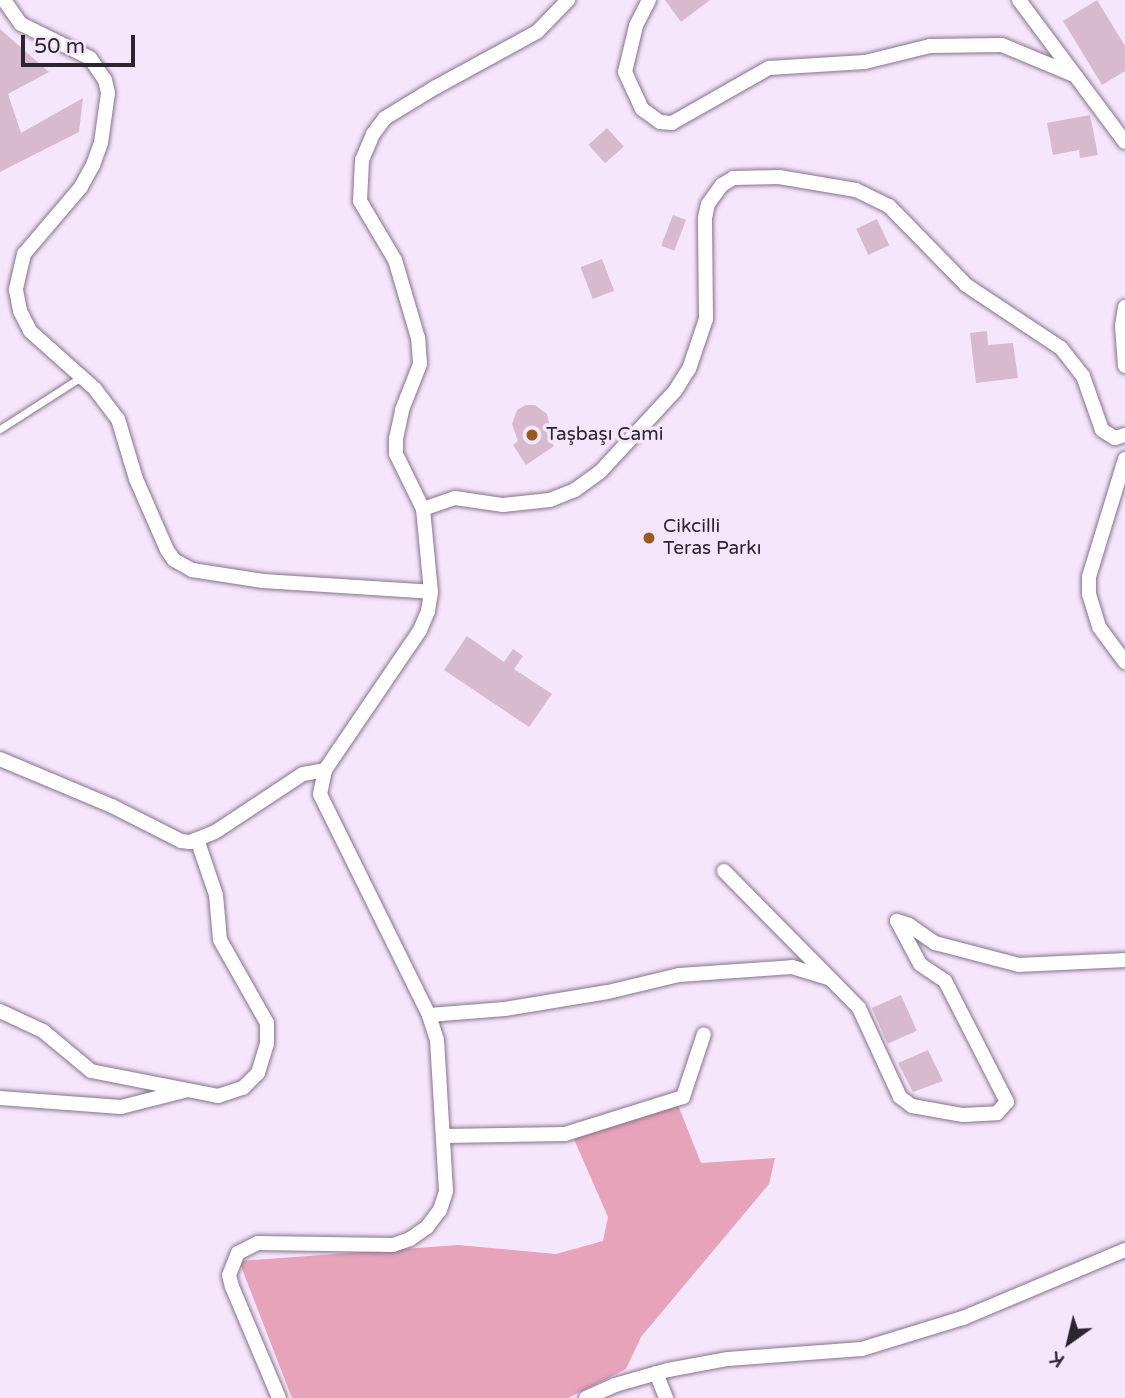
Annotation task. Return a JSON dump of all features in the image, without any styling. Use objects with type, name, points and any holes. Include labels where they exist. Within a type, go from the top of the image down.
[{"type":"street","points":[[4,0],[21,24],[90,58],[100,70],[108,93],[102,143],[93,165],[81,187],[24,254],[16,290],[20,311],[30,331],[108,403],[118,419],[136,479],[167,551],[183,566],[192,570],[263,581],[430,592]]},
{"type":"street","points":[[279,1398],[232,1287],[229,1275],[238,1252],[258,1243],[393,1245],[410,1239],[427,1227],[446,1191],[438,1040],[429,1015],[322,804],[320,784],[325,770],[420,630],[428,611],[430,592],[423,509],[397,454],[396,439],[401,410],[420,364],[418,338],[395,260],[360,201],[362,160],[373,134],[385,118],[537,32],[568,0]]},
{"type":"street","points":[[649,0],[636,26],[625,72],[642,109],[660,122],[672,123],[769,68],[865,62],[930,46],[1002,45],[1074,75]]},
{"type":"street","points":[[1019,0],[1125,142]]},
{"type":"street","points":[[423,509],[455,498],[502,505],[550,500],[575,490],[600,472],[675,391],[690,369],[706,319],[705,218],[708,205],[722,185],[733,178],[779,177],[856,190],[881,201],[966,285],[1061,348],[1083,376],[1102,430],[1108,436],[1124,439]]},
{"type":"street","points":[[1125,307],[1122,326],[1125,366]]},
{"type":"street","points":[[1125,459],[1089,578],[1089,594],[1099,627],[1125,662]]},
{"type":"street","points":[[0,759],[112,806],[181,841],[198,842],[303,774],[325,770]]},
{"type":"street","points":[[0,1011],[43,1031],[91,1070],[218,1096],[243,1088],[258,1073],[267,1044],[267,1023],[220,940],[216,895],[198,842]]},
{"type":"street","points":[[724,871],[859,1008],[900,1097],[912,1105],[974,1114],[997,1113],[1007,1101],[945,981],[920,964],[897,921],[909,925],[934,943],[1018,965],[1125,960]]},
{"type":"street","points":[[429,1015],[505,1009],[608,992],[679,975],[792,968],[830,978]]},
{"type":"street","points":[[445,1136],[565,1134],[684,1097],[704,1034]]},
{"type":"street","points":[[0,1098],[121,1107],[189,1090]]},
{"type":"street","points":[[586,1398],[615,1385],[656,1373],[728,1359],[862,1349],[963,1318],[1125,1250]]},
{"type":"street","points":[[656,1373],[666,1398]]},
{"type":"lane","points":[[0,429],[80,377]]},
{"type":"shaded area","points":[[678,1105],[701,1163],[775,1158],[769,1184],[641,1337],[626,1369],[568,1398],[292,1398],[239,1261],[458,1245],[556,1254],[603,1241],[608,1217],[573,1137]]},
{"type":"building","points":[[665,0],[710,0],[681,22]]},
{"type":"building","points":[[1097,0],[1125,46],[1125,71],[1102,85],[1063,21]]},
{"type":"building","points":[[0,29],[49,72],[8,94],[21,133],[83,98],[79,132],[0,172]]},
{"type":"building","points":[[1090,115],[1098,155],[1080,158],[1079,150],[1053,155],[1047,123]]},
{"type":"building","points":[[607,128],[624,147],[605,163],[588,145]]},
{"type":"building","points":[[673,215],[686,220],[674,251],[661,246]]},
{"type":"building","points":[[877,219],[889,245],[868,255],[856,229]]},
{"type":"building","points":[[602,259],[614,291],[593,299],[581,267]]},
{"type":"building","points":[[987,331],[988,345],[1013,343],[1018,378],[976,383],[970,333]]},
{"type":"building","name":"Taşbaşı Cami","points":[[526,405],[535,405],[547,414],[547,434],[554,446],[526,465],[513,445],[518,441],[512,424],[517,410]]},
{"type":"building","points":[[467,636],[504,662],[513,649],[523,656],[514,669],[552,694],[529,727],[444,670]]},
{"type":"building","points":[[901,995],[917,1031],[888,1044],[872,1008]]},
{"type":"building","points":[[928,1050],[943,1081],[913,1092],[898,1063]]},
{"type":"place","name":"Taşbaşı Cami","points":[[532,435]]},
{"type":"place","name":"Cikcilli Teras Parkı","points":[[649,538]]}]
